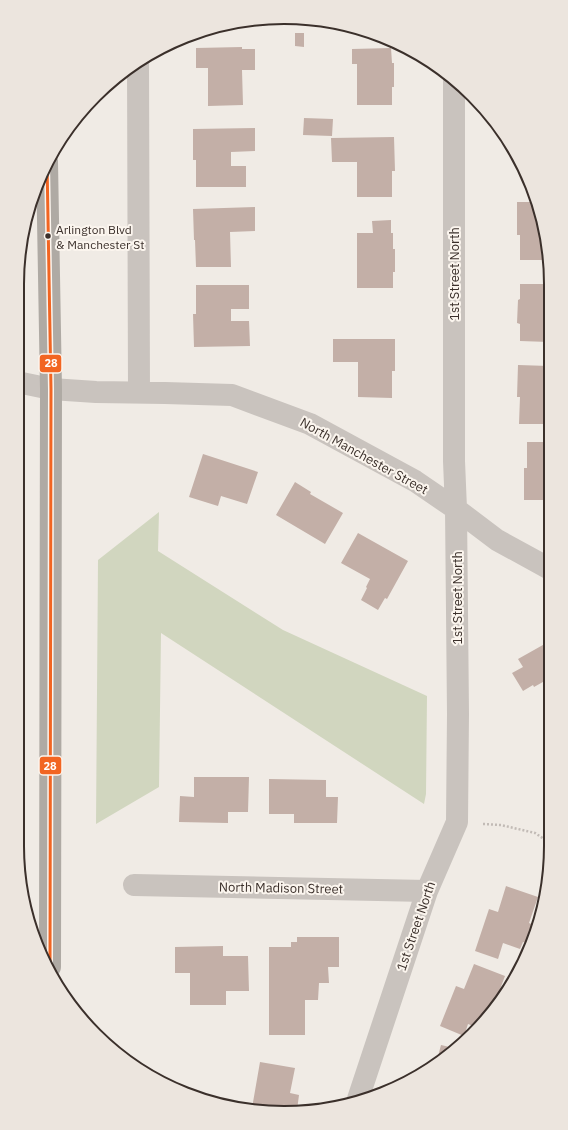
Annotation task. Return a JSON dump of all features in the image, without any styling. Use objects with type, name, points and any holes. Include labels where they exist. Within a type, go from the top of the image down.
[{"type":"highway","points":[[47,178],[51,389],[50,959]]},
{"type":"street","points":[[138,69],[139,392]]},
{"type":"street","name":"1st Street North","points":[[359,1095],[427,891],[457,822],[458,706],[454,437],[454,88]]},
{"type":"street","name":"North Manchester Street","points":[[24,383],[51,389],[96,392],[232,395],[310,424],[415,481],[456,509],[497,540],[544,565]]},
{"type":"street","name":"North Madison Street","points":[[134,885],[427,891]]},
{"type":"path","points":[[457,822],[501,825],[535,832],[544,839]]},
{"type":"green space","points":[[159,512],[158,551],[283,630],[427,696],[426,794],[424,804],[161,633],[159,787],[96,824],[98,560]]},
{"type":"building","points":[[295,33],[304,33],[304,47],[295,46]]},
{"type":"building","points":[[242,47],[242,49],[255,49],[255,70],[242,70],[243,105],[208,106],[208,68],[196,68],[196,48]]},
{"type":"building","points":[[391,48],[392,63],[394,63],[392,105],[357,105],[357,64],[352,64],[352,49]]},
{"type":"building","points":[[304,118],[333,119],[332,136],[303,135]]},
{"type":"building","points":[[255,128],[255,151],[231,152],[231,166],[246,166],[246,187],[196,187],[196,160],[193,160],[193,129]]},
{"type":"building","points":[[394,137],[395,171],[392,171],[392,197],[357,197],[357,162],[332,162],[331,138]]},
{"type":"building","points":[[517,202],[531,202],[539,233],[543,260],[520,260],[520,235],[517,235]]},
{"type":"building","points":[[255,207],[255,231],[230,232],[231,267],[196,267],[193,209]]},
{"type":"building","points":[[391,220],[393,249],[395,249],[393,288],[357,288],[357,233],[373,233],[372,221]]},
{"type":"building","points":[[520,284],[544,284],[544,342],[520,341],[520,324],[517,323],[518,300],[520,299]]},
{"type":"building","points":[[196,285],[249,285],[249,309],[231,309],[231,321],[249,321],[250,346],[194,347],[193,314],[196,314]]},
{"type":"building","points":[[333,339],[395,339],[395,371],[392,371],[392,398],[358,397],[358,362],[333,362]]},
{"type":"building","points":[[518,365],[544,366],[544,424],[519,424],[520,397],[517,397]]},
{"type":"building","points":[[527,442],[544,442],[544,500],[524,500],[524,468],[527,468]]},
{"type":"building","points":[[203,454],[258,472],[247,504],[221,496],[218,506],[189,497]]},
{"type":"building","points":[[295,482],[311,492],[310,494],[343,513],[325,544],[276,515]]},
{"type":"building","points":[[358,533],[408,561],[387,599],[385,598],[378,610],[361,600],[370,579],[341,563]]},
{"type":"building","points":[[544,644],[544,681],[534,687],[533,685],[523,691],[512,673],[523,667],[518,659]]},
{"type":"building","points":[[194,777],[249,777],[248,812],[228,812],[228,823],[179,822],[180,796],[194,797]]},
{"type":"building","points":[[269,779],[326,780],[326,797],[338,797],[337,823],[294,823],[294,814],[269,814]]},
{"type":"building","points":[[506,886],[538,897],[529,923],[532,924],[525,943],[523,942],[520,949],[503,943],[498,959],[475,951],[489,909],[498,912]]},
{"type":"building","points":[[297,937],[339,937],[339,967],[328,967],[329,983],[319,983],[318,1000],[305,1000],[305,1035],[269,1035],[269,947],[291,947],[291,942],[297,942]]},
{"type":"building","points":[[223,946],[223,956],[248,956],[249,991],[226,991],[226,1005],[190,1005],[190,973],[175,973],[175,947]]},
{"type":"building","points":[[474,964],[505,976],[499,991],[490,1004],[472,1026],[468,1024],[465,1032],[462,1035],[440,1026],[456,986],[464,989]]},
{"type":"building","points":[[441,1045],[448,1047],[442,1052],[438,1055]]},
{"type":"building","points":[[260,1062],[295,1068],[290,1093],[299,1095],[298,1105],[253,1104]]},
{"type":"transit line","name":"28","points":[[47,178],[51,389],[50,959]]},
{"type":"place","name":"Arlington Blvd & Manchester St","points":[[48,236]]}]
